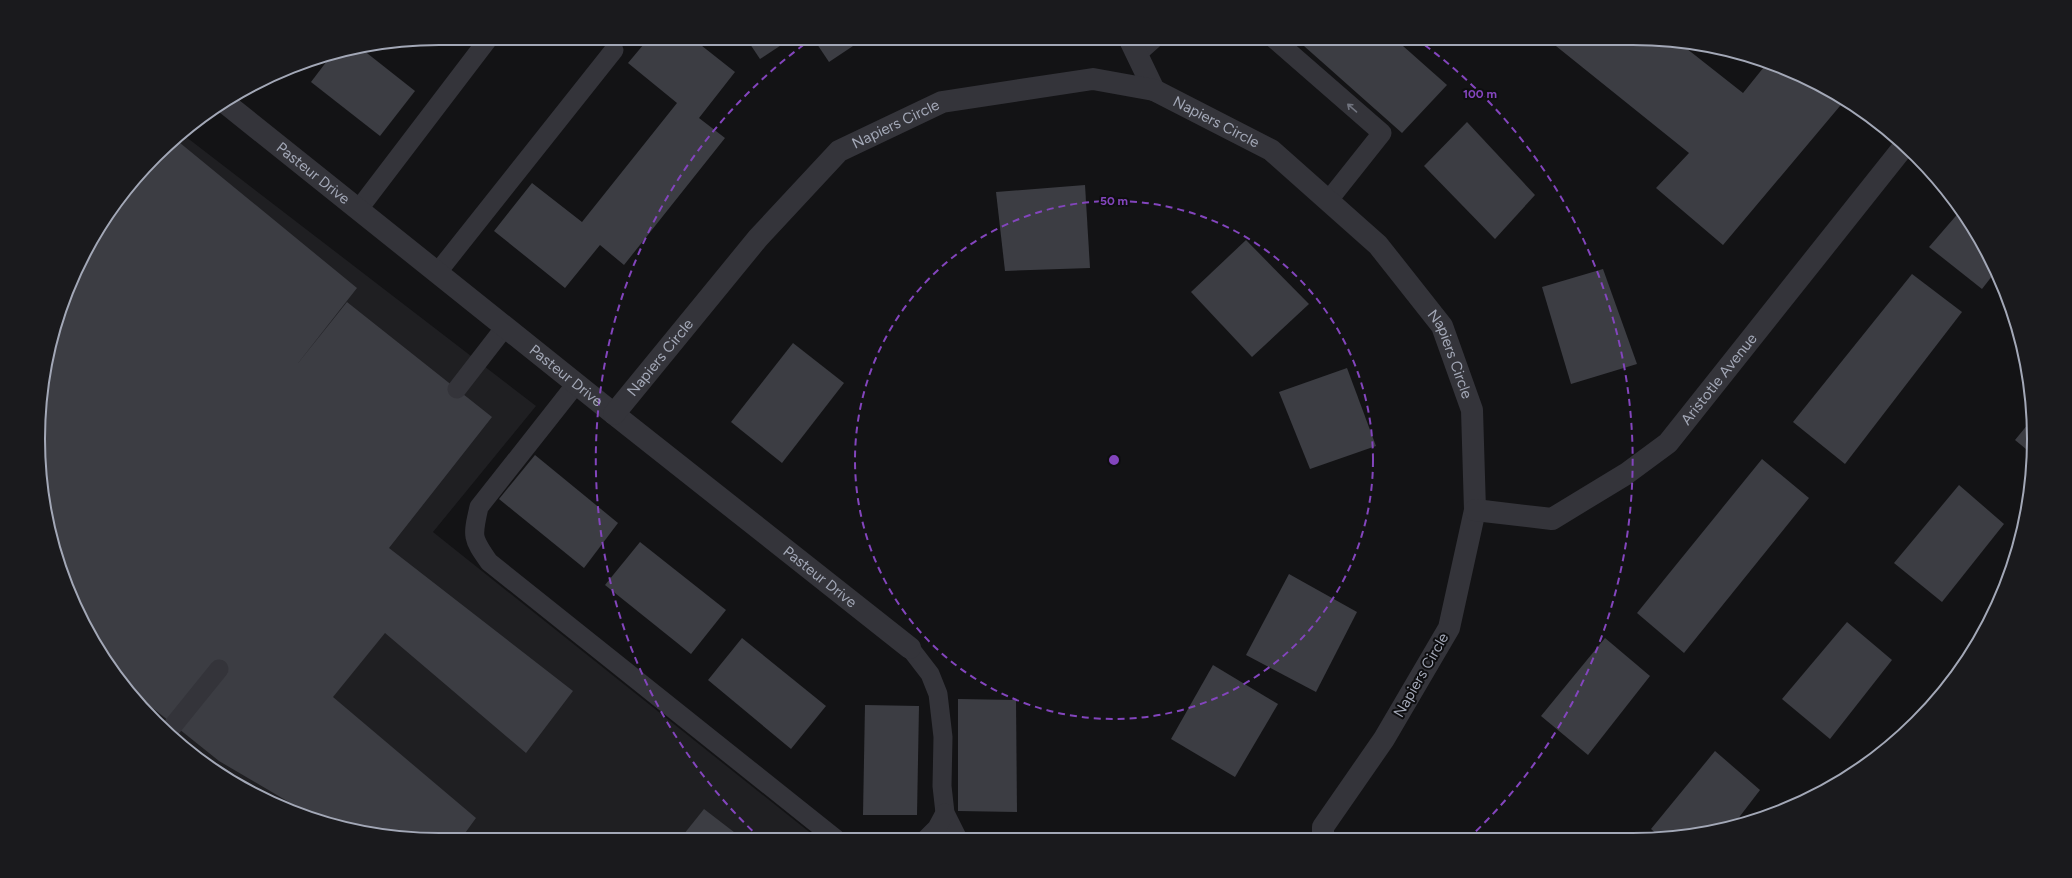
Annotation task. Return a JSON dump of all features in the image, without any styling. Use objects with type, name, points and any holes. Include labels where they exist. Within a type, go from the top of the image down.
[{"type":"street","points":[[1133,46],[1154,90]]},
{"type":"street","name":"Napiers Circle","points":[[614,414],[758,238],[840,151],[942,102],[1093,79],[1154,90],[1271,150],[1378,245],[1442,326],[1472,410],[1475,510],[1449,628],[1384,738],[1323,827],[1323,833]]},
{"type":"street","name":"Pasteur Drive","points":[[229,106],[576,384],[910,648]]},
{"type":"street","name":"Aristotle Avenue","points":[[1475,510],[1552,519],[1626,474],[1668,443],[1901,150]]},
{"type":"lane","points":[[358,210],[484,45]]},
{"type":"lane","points":[[1281,45],[1382,134],[1328,201]]},
{"type":"lane","points":[[437,273],[614,50]]},
{"type":"lane","points":[[457,389],[505,327]]},
{"type":"lane","points":[[576,384],[479,507],[475,525],[475,541],[489,562],[828,833]]},
{"type":"lane","points":[[910,648],[930,674],[938,694],[943,737],[942,786],[945,813],[955,833]]},
{"type":"lane","points":[[171,728],[219,669]]},
{"type":"lane","points":[[932,833],[937,828],[945,813]]},
{"type":"shaded area","points":[[186,137],[536,406],[433,532],[810,833],[439,833],[388,830],[337,820],[288,803],[265,792],[220,767],[199,752],[160,718],[126,679],[111,658],[86,613],[66,566],[58,541],[48,490],[45,439],[46,413],[48,388],[58,337],[75,288],[86,265],[111,220],[126,199],[160,160]]},
{"type":"building","points":[[643,45],[701,45],[735,72],[699,118],[725,138],[624,265],[600,245],[565,288],[494,231],[532,183],[582,222],[677,103],[628,63]]},
{"type":"building","points":[[751,45],[781,45],[760,59]]},
{"type":"building","points":[[818,45],[854,45],[829,62]]},
{"type":"building","points":[[1303,45],[1402,45],[1447,85],[1402,133]]},
{"type":"building","points":[[1555,45],[1633,45],[1686,48],[1743,93],[1764,67],[1807,86],[1841,105],[1723,245],[1656,188],[1689,153]]},
{"type":"building","points":[[366,52],[415,91],[380,136],[311,82],[327,61]]},
{"type":"building","points":[[1467,122],[1535,195],[1495,239],[1424,166]]},
{"type":"building","points":[[180,143],[357,288],[295,367],[347,302],[492,417],[389,548],[573,691],[526,753],[385,633],[333,697],[476,818],[465,833],[388,830],[337,820],[295,805],[219,761],[147,703],[126,679],[98,636],[75,590],[58,541],[48,490],[46,465],[45,439],[48,388],[58,337],[75,288],[98,242],[126,199],[160,160]]},
{"type":"building","points":[[1085,185],[1090,268],[1005,271],[996,192]]},
{"type":"building","points":[[1957,215],[1974,242],[1992,277],[1982,289],[1929,247]]},
{"type":"building","points":[[1246,240],[1309,304],[1252,357],[1191,292]]},
{"type":"building","points":[[1603,269],[1637,364],[1571,384],[1542,287]]},
{"type":"building","points":[[1912,274],[1962,312],[1845,464],[1793,422]]},
{"type":"building","points":[[793,343],[844,383],[782,463],[731,422]]},
{"type":"building","points":[[1347,368],[1376,446],[1310,469],[1279,392]]},
{"type":"building","points":[[2026,426],[2027,450],[2015,440]]},
{"type":"building","points":[[535,455],[618,523],[584,568],[499,499]]},
{"type":"building","points":[[1762,459],[1809,498],[1684,653],[1637,613]]},
{"type":"building","points":[[1959,485],[2004,524],[1942,602],[1894,563]]},
{"type":"building","points":[[640,542],[726,610],[691,654],[605,585]]},
{"type":"building","points":[[1289,574],[1357,612],[1316,692],[1246,655]]},
{"type":"building","points":[[1847,622],[1892,660],[1830,739],[1782,699]]},
{"type":"building","points":[[742,638],[826,706],[791,749],[708,680]]},
{"type":"building","points":[[1605,638],[1650,676],[1588,755],[1541,716]]},
{"type":"building","points":[[1213,665],[1278,704],[1235,777],[1171,739]]},
{"type":"building","points":[[958,699],[1016,700],[1017,812],[958,811]]},
{"type":"building","points":[[865,705],[919,706],[917,815],[863,815]]},
{"type":"building","points":[[1715,751],[1760,790],[1738,819],[1684,830],[1655,832],[1651,829]]},
{"type":"building","points":[[704,809],[735,833],[685,833]]}]
